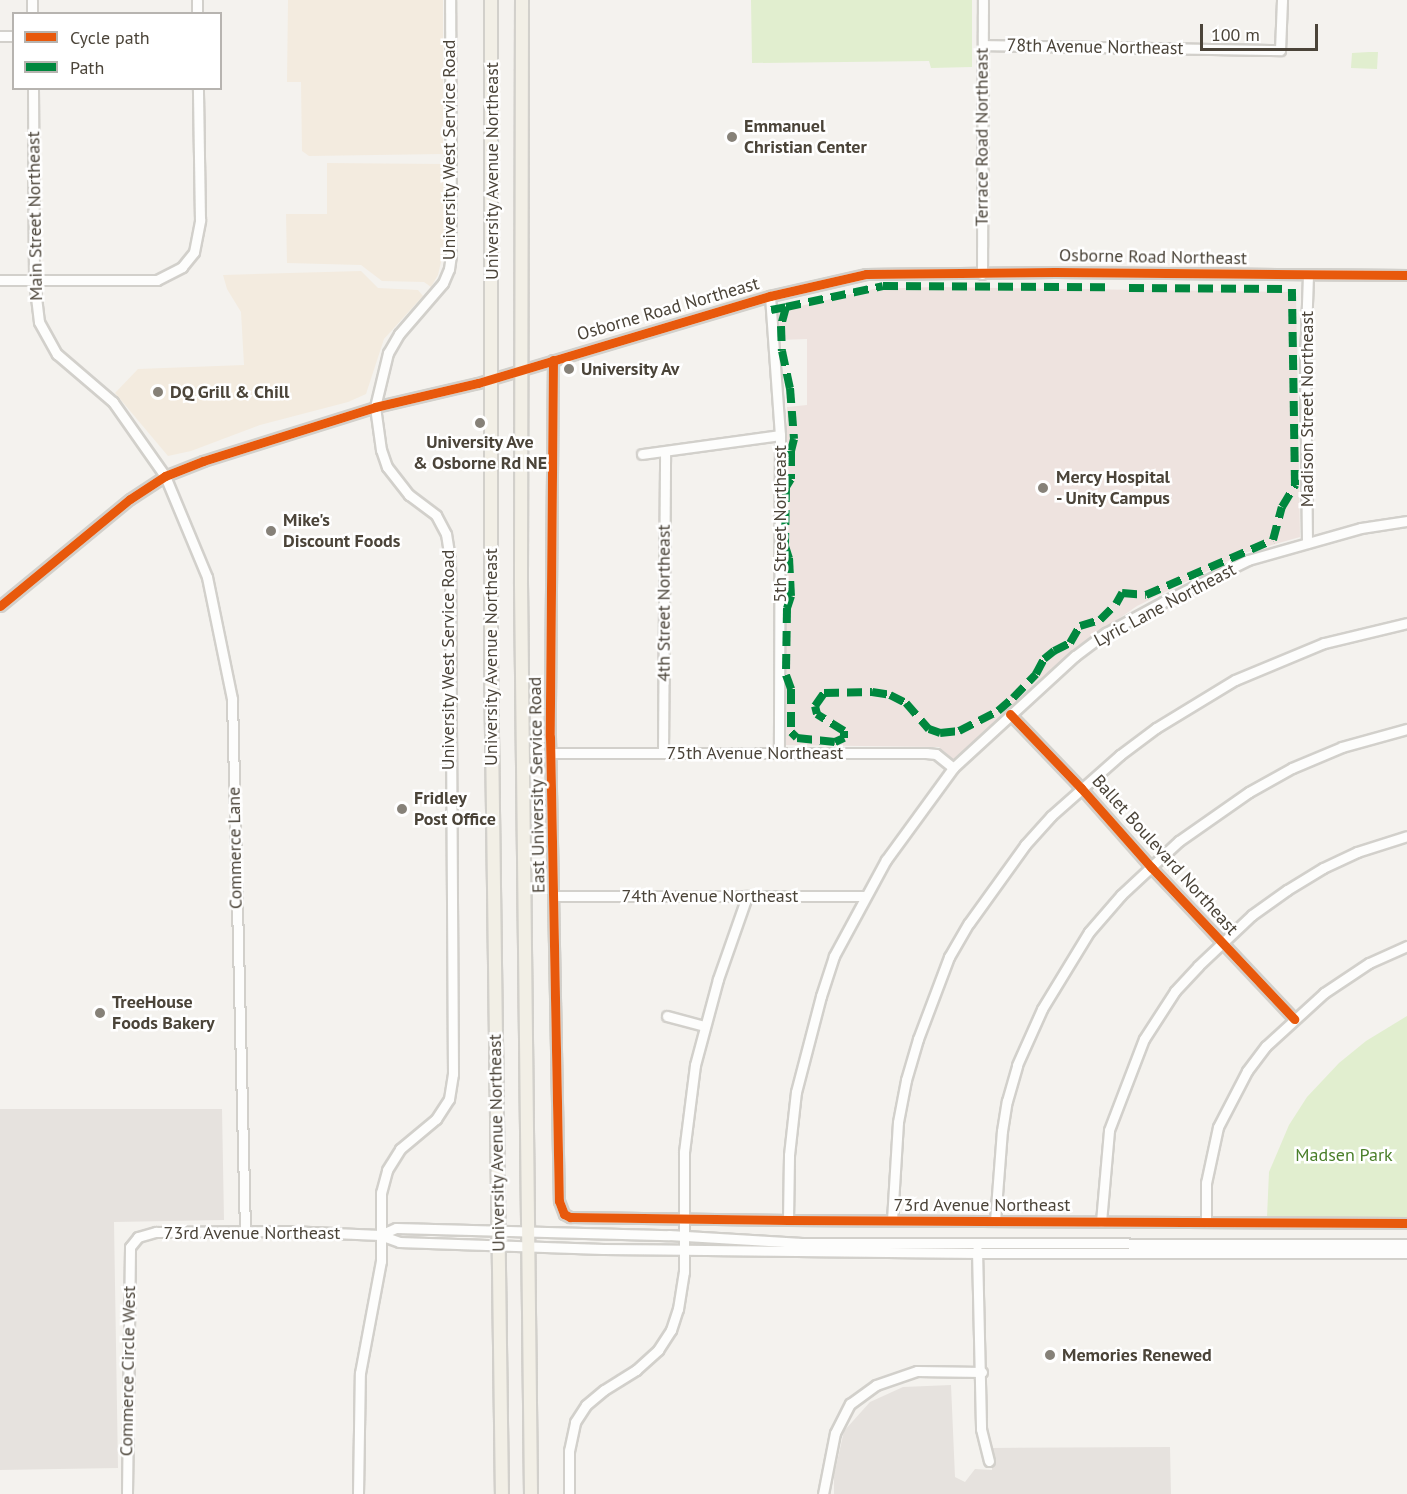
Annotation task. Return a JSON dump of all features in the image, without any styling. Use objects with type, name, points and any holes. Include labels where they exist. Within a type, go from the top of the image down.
[{"type":"main road","name":"University Avenue Northeast","points":[[491,0],[491,669],[502,1494]]},
{"type":"main road","name":"University Avenue Northeast","points":[[522,0],[521,584],[531,1494]]},
{"type":"street","name":"University West Service Road","points":[[358,1494],[360,1373],[381,1261],[381,1193],[387,1170],[400,1149],[436,1119],[449,1099],[453,1074],[450,558],[446,534],[436,515],[409,495],[387,468],[381,450],[375,407],[388,353],[399,334],[443,283],[449,268],[451,254],[450,0]]},
{"type":"street","name":"Terrace Road Northeast","points":[[981,274],[983,0]]},
{"type":"street","name":"78th Avenue Northeast","points":[[983,45],[1280,50],[1282,0]]},
{"type":"street","name":"Main Street Northeast","points":[[33,90],[34,280],[39,322],[57,354],[113,402],[165,476]]},
{"type":"street","points":[[0,280],[157,280],[182,267],[194,252],[200,220],[198,90]]},
{"type":"street","name":"Osborne Road Northeast","points":[[0,606],[130,499],[165,476],[203,461],[375,407],[492,378],[770,296],[866,274],[1055,272],[1407,275]]},
{"type":"street","name":"Madison Street Northeast","points":[[1307,543],[1305,361],[1308,275]]},
{"type":"street","name":"5th Street Northeast","points":[[770,296],[780,435],[779,752]]},
{"type":"street","name":"East University Service Road","points":[[553,360],[552,753],[561,1208]]},
{"type":"street","points":[[642,454],[665,453],[780,435]]},
{"type":"street","name":"4th Street Northeast","points":[[663,753],[665,453]]},
{"type":"street","name":"Commerce Lane","points":[[165,476],[207,577],[232,699],[245,1230]]},
{"type":"street","name":"Lyric Lane Northeast","points":[[788,1220],[789,1155],[796,1092],[834,956],[864,896],[903,834],[953,768],[1074,656],[1107,633],[1163,602],[1248,560],[1361,528],[1407,521]]},
{"type":"street","points":[[892,1220],[894,1160],[906,1080],[921,1029],[949,957],[969,923],[1025,845],[1082,788],[1156,728],[1235,680],[1324,643],[1407,623]]},
{"type":"street","name":"Ballet Boulevard Northeast","points":[[1010,714],[1082,788],[1151,867],[1294,1019]]},
{"type":"street","points":[[995,1221],[997,1161],[1006,1101],[1026,1041],[1042,1009],[1089,932],[1121,895],[1213,815],[1292,768],[1342,747],[1407,729]]},
{"type":"street","name":"75th Avenue Northeast","points":[[552,753],[926,753],[936,754],[953,768]]},
{"type":"street","points":[[1101,1222],[1109,1130],[1133,1062],[1144,1039],[1175,991],[1252,915],[1323,868],[1357,852],[1407,836]]},
{"type":"street","name":"74th Avenue Northeast","points":[[555,896],[864,896]]},
{"type":"street","points":[[569,1494],[569,1451],[575,1422],[586,1405],[604,1390],[636,1370],[658,1350],[671,1330],[678,1309],[683,1279],[682,1249],[688,1110],[704,1026],[747,896]]},
{"type":"street","points":[[1206,1222],[1206,1183],[1218,1126],[1247,1071],[1266,1046],[1294,1019],[1348,975],[1407,946]]},
{"type":"street","points":[[667,1016],[704,1026]]},
{"type":"street","name":"73rd Avenue Northeast","points":[[561,1208],[570,1217],[1407,1223]]},
{"type":"street","name":"73rd Avenue Northeast","points":[[130,1247],[138,1237],[156,1232],[245,1230],[380,1235],[396,1228],[499,1238],[682,1249],[978,1253],[1407,1252]]},
{"type":"street","name":"73rd Avenue Northeast","points":[[527,1239],[683,1235],[802,1242],[1407,1244]]},
{"type":"street","points":[[977,1241],[982,1372],[981,1429],[989,1461]]},
{"type":"street","name":"Commerce Circle West","points":[[127,1494],[130,1247]]},
{"type":"street","points":[[823,1494],[835,1433],[850,1404],[876,1385],[917,1371],[982,1372]]},
{"type":"shaded area","points":[[288,0],[443,0],[443,154],[309,156],[302,151],[301,82],[287,82]]},
{"type":"shaded area","points":[[327,163],[444,164],[444,249],[438,275],[431,287],[424,282],[382,281],[361,265],[287,263],[286,214],[327,214]]},
{"type":"shaded area","points":[[361,271],[378,288],[418,290],[423,296],[384,339],[366,394],[348,402],[260,425],[191,451],[168,456],[115,393],[138,369],[244,365],[241,312],[227,289],[223,275]]},
{"type":"shaded area","name":"Mercy Hospital - Unity Campus","points":[[934,287],[1296,292],[1300,537],[1244,553],[1137,606],[1068,654],[953,760],[939,747],[783,745],[787,407],[807,405],[807,339],[780,340],[779,311],[874,289]]},
{"type":"shaded area","points":[[0,1109],[222,1109],[224,1220],[114,1222],[118,1468],[0,1470]]},
{"type":"shaded area","points":[[951,1385],[955,1477],[965,1482],[975,1469],[992,1470],[992,1448],[1170,1447],[1171,1494],[834,1494],[834,1475],[844,1431],[870,1402],[903,1387]]},
{"type":"green space","points":[[751,0],[972,0],[972,67],[931,68],[929,61],[752,63]]},
{"type":"green space","points":[[1378,52],[1377,69],[1351,68],[1352,53]]},
{"type":"green space","name":"Madsen Park","points":[[1407,1016],[1407,1217],[1267,1217],[1269,1172],[1289,1125],[1307,1097],[1339,1063],[1366,1041]]},
{"type":"marked path","points":[[786,307],[883,286],[1105,287]]},
{"type":"marked path","points":[[1129,288],[1286,289]]},
{"type":"marked path","points":[[771,310],[786,307],[781,326],[782,351],[790,388],[794,439],[791,451],[791,479],[786,487],[785,546],[789,558],[791,596],[787,608],[786,675],[791,689],[791,732],[797,738],[835,742],[844,738],[844,731],[817,714],[815,706],[824,693],[872,692],[890,695],[906,703],[929,729],[940,733],[959,731],[998,711],[1036,674],[1044,659],[1070,643],[1080,626],[1100,620],[1116,604],[1122,593],[1146,595],[1273,540],[1282,507],[1295,485],[1292,289]]},
{"type":"cycle path","points":[[0,606],[130,499],[165,476],[203,461],[375,407],[478,383],[770,296],[866,274],[1055,272],[1407,275]]},
{"type":"cycle path","points":[[553,360],[550,737],[559,1201],[564,1214],[570,1217],[788,1220],[1407,1223]]},
{"type":"cycle path","points":[[1010,714],[1294,1019]]},
{"type":"place","name":"Emmanuel Christian Center","points":[[732,137]]},
{"type":"place","name":"University Av","points":[[569,369]]},
{"type":"place","name":"DQ Grill & Chill","points":[[158,392]]},
{"type":"place","name":"University Ave & Osborne Rd NE","points":[[480,423]]},
{"type":"place","name":"Mercy Hospital - Unity Campus","points":[[1043,488]]},
{"type":"place","name":"Mike's Discount Foods","points":[[271,531]]},
{"type":"place","name":"Fridley Post Office","points":[[402,809]]},
{"type":"place","name":"TreeHouse Foods Bakery","points":[[100,1013]]},
{"type":"place","name":"Memories Renewed","points":[[1050,1355]]}]
